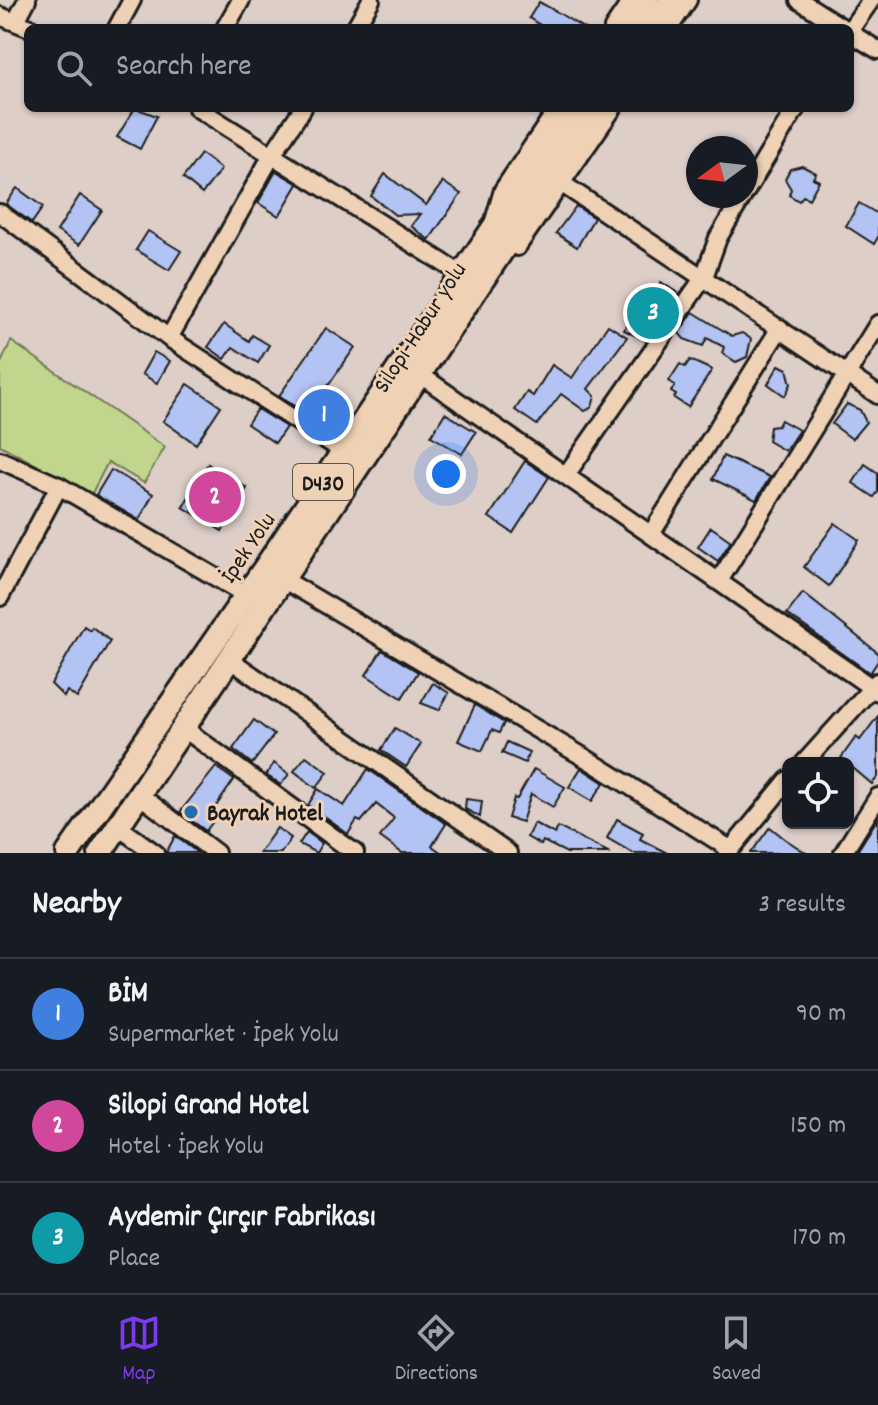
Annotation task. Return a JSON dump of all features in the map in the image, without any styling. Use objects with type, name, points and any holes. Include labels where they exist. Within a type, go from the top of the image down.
[{"type":"highway","points":[[631,24],[647,0]]},
{"type":"highway","points":[[655,24],[671,0]]},
{"type":"highway","name":"İpek Yolu","points":[[274,574],[343,451],[571,112]]},
{"type":"highway","name":"Silopi-Habur yolu","points":[[121,820],[229,659],[255,601],[419,374],[594,112]]},
{"type":"highway","name":"İpek Yolu","points":[[68,853],[255,601]]},
{"type":"highway","name":"D430","points":[[100,853],[121,820]]},
{"type":"street","points":[[15,22],[27,0]]},
{"type":"street","points":[[119,24],[132,0]]},
{"type":"street","points":[[227,24],[241,0]]},
{"type":"street","points":[[357,24],[371,0]]},
{"type":"street","points":[[615,24],[632,0]]},
{"type":"street","points":[[672,24],[688,0]]},
{"type":"street","points":[[799,0],[837,24]]},
{"type":"street","points":[[854,26],[871,0]]},
{"type":"street","points":[[854,35],[878,50]]},
{"type":"street","points":[[203,112],[461,274]]},
{"type":"street","points":[[169,338],[272,155],[300,112]]},
{"type":"street","points":[[492,228],[503,190],[555,112]]},
{"type":"street","points":[[449,327],[483,295],[610,112]]},
{"type":"street","points":[[758,172],[794,112]]},
{"type":"street","points":[[561,183],[878,395]]},
{"type":"street","points":[[566,475],[704,277],[718,238],[736,208]]},
{"type":"street","points":[[0,213],[169,338],[343,451]]},
{"type":"street","points":[[719,581],[878,324]]},
{"type":"street","points":[[651,534],[780,328]]},
{"type":"street","points":[[419,374],[876,687],[810,757]]},
{"type":"street","points":[[0,460],[59,486],[255,601]]},
{"type":"street","points":[[0,597],[59,486]]},
{"type":"street","points":[[274,574],[587,759],[729,851],[782,787]]},
{"type":"street","points":[[229,659],[508,853]]},
{"type":"street","points":[[183,728],[355,853]]},
{"type":"street","points":[[138,794],[216,853]]},
{"type":"street","points":[[843,853],[878,797]]},
{"type":"street","points":[[121,820],[155,853]]},
{"type":"green space","points":[[11,341],[165,447],[144,483],[108,462],[91,495],[0,445],[0,365]]},
{"type":"building","points":[[539,2],[577,24],[539,24],[529,18]]},
{"type":"building","points":[[133,112],[157,116],[140,149],[117,137]]},
{"type":"building","points":[[201,154],[221,169],[202,194],[183,178]]},
{"type":"building","points":[[802,166],[816,173],[813,178],[819,181],[809,199],[803,196],[799,201],[789,195],[791,189],[785,179],[790,169]]},
{"type":"building","points":[[276,171],[298,184],[279,216],[258,203]]},
{"type":"building","points":[[385,174],[426,205],[443,182],[461,194],[429,240],[411,226],[420,214],[395,215],[371,196]]},
{"type":"building","points":[[17,188],[43,207],[32,223],[6,204]]},
{"type":"building","points":[[80,195],[102,210],[79,245],[57,231]]},
{"type":"building","points":[[859,203],[878,214],[878,237],[874,244],[846,226]]},
{"type":"building","points":[[576,206],[594,218],[577,247],[556,233]]},
{"type":"building","points":[[148,231],[181,251],[169,270],[136,250]]},
{"type":"building","points":[[661,282],[679,294],[657,325],[647,320],[642,329],[651,334],[646,341],[624,330]]},
{"type":"building","points":[[693,312],[732,336],[742,333],[751,339],[747,357],[736,362],[722,353],[724,347],[707,338],[703,346],[684,339],[679,333]]},
{"type":"building","points":[[224,324],[249,341],[252,335],[269,345],[258,363],[233,347],[225,359],[208,347]]},
{"type":"building","points":[[608,325],[627,337],[588,389],[595,396],[592,407],[585,411],[561,394],[537,425],[515,410],[527,392],[533,396],[552,365],[572,378]]},
{"type":"building","points":[[326,328],[355,347],[319,399],[333,408],[322,424],[279,396]]},
{"type":"building","points":[[154,352],[170,361],[157,383],[142,374]]},
{"type":"building","points":[[690,360],[712,370],[688,407],[674,398],[676,395],[671,392],[675,385],[669,381],[680,364],[685,367]]},
{"type":"building","points":[[779,365],[787,369],[791,384],[785,396],[768,384]]},
{"type":"building","points":[[188,384],[221,406],[196,444],[163,421]]},
{"type":"building","points":[[847,404],[860,410],[866,422],[852,439],[832,424]]},
{"type":"building","points":[[257,409],[286,427],[275,443],[247,424]]},
{"type":"building","points":[[445,413],[476,432],[462,454],[431,436]]},
{"type":"building","points":[[781,420],[799,430],[785,451],[768,441],[770,427],[778,426]]},
{"type":"building","points":[[723,456],[770,477],[756,500],[713,479]]},
{"type":"building","points":[[525,461],[549,477],[513,533],[489,517]]},
{"type":"building","points":[[208,464],[247,488],[222,531],[183,507]]},
{"type":"building","points":[[865,464],[878,473],[878,492],[874,497],[853,483]]},
{"type":"building","points":[[111,470],[153,494],[139,520],[96,495]]},
{"type":"building","points":[[835,523],[859,540],[829,586],[804,567]]},
{"type":"building","points":[[711,527],[731,541],[718,561],[698,547]]},
{"type":"building","points":[[803,593],[878,653],[878,661],[870,673],[787,614]]},
{"type":"building","points":[[84,626],[90,630],[92,627],[110,641],[77,698],[67,691],[64,697],[51,684]]},
{"type":"building","points":[[382,650],[418,672],[402,698],[366,675]]},
{"type":"building","points":[[433,683],[449,693],[439,710],[421,703]]},
{"type":"building","points":[[475,705],[504,723],[499,733],[492,730],[482,751],[458,741]]},
{"type":"building","points":[[878,716],[878,777],[872,784],[854,769],[854,757],[842,757],[856,737],[860,740]]},
{"type":"building","points":[[254,720],[274,735],[252,764],[233,749]]},
{"type":"building","points":[[395,728],[421,744],[406,767],[381,750]]},
{"type":"building","points":[[507,742],[529,752],[525,763],[502,753]]},
{"type":"building","points":[[306,756],[328,772],[316,788],[294,771]]},
{"type":"building","points":[[274,763],[289,774],[281,785],[266,775]]},
{"type":"building","points":[[216,767],[234,780],[214,809],[219,813],[206,831],[180,812]]},
{"type":"building","points":[[581,768],[604,783],[592,801],[569,787]]},
{"type":"building","points":[[368,769],[446,824],[432,846],[442,853],[402,853],[380,837],[394,818],[376,804],[361,822],[357,820],[348,834],[308,805],[318,789],[344,806]]},
{"type":"building","points":[[534,769],[565,787],[553,807],[531,794],[522,822],[508,818],[514,798],[517,799]]},
{"type":"building","points":[[466,799],[482,801],[480,817],[465,809]]},
{"type":"building","points":[[878,818],[878,853],[856,853]]},
{"type":"building","points":[[617,819],[643,833],[640,839],[667,853],[633,853],[607,838]]},
{"type":"building","points":[[534,823],[555,834],[558,827],[610,853],[567,853],[543,841],[541,845],[527,837]]},
{"type":"building","points":[[770,827],[785,839],[806,853],[751,853]]},
{"type":"building","points":[[277,828],[291,838],[281,853],[259,853]]},
{"type":"building","points":[[307,832],[322,843],[316,853],[299,844]]},
{"type":"building","points":[[175,836],[198,853],[166,853]]},
{"type":"place","name":"Aydemir Çırçır Fabrikası","points":[[653,313]]},
{"type":"place","name":"BİM","points":[[324,415]]},
{"type":"place","name":"Silopi Grand Hotel","points":[[215,497]]},
{"type":"place","name":"Bayrak Hotel","points":[[191,812]]}]
